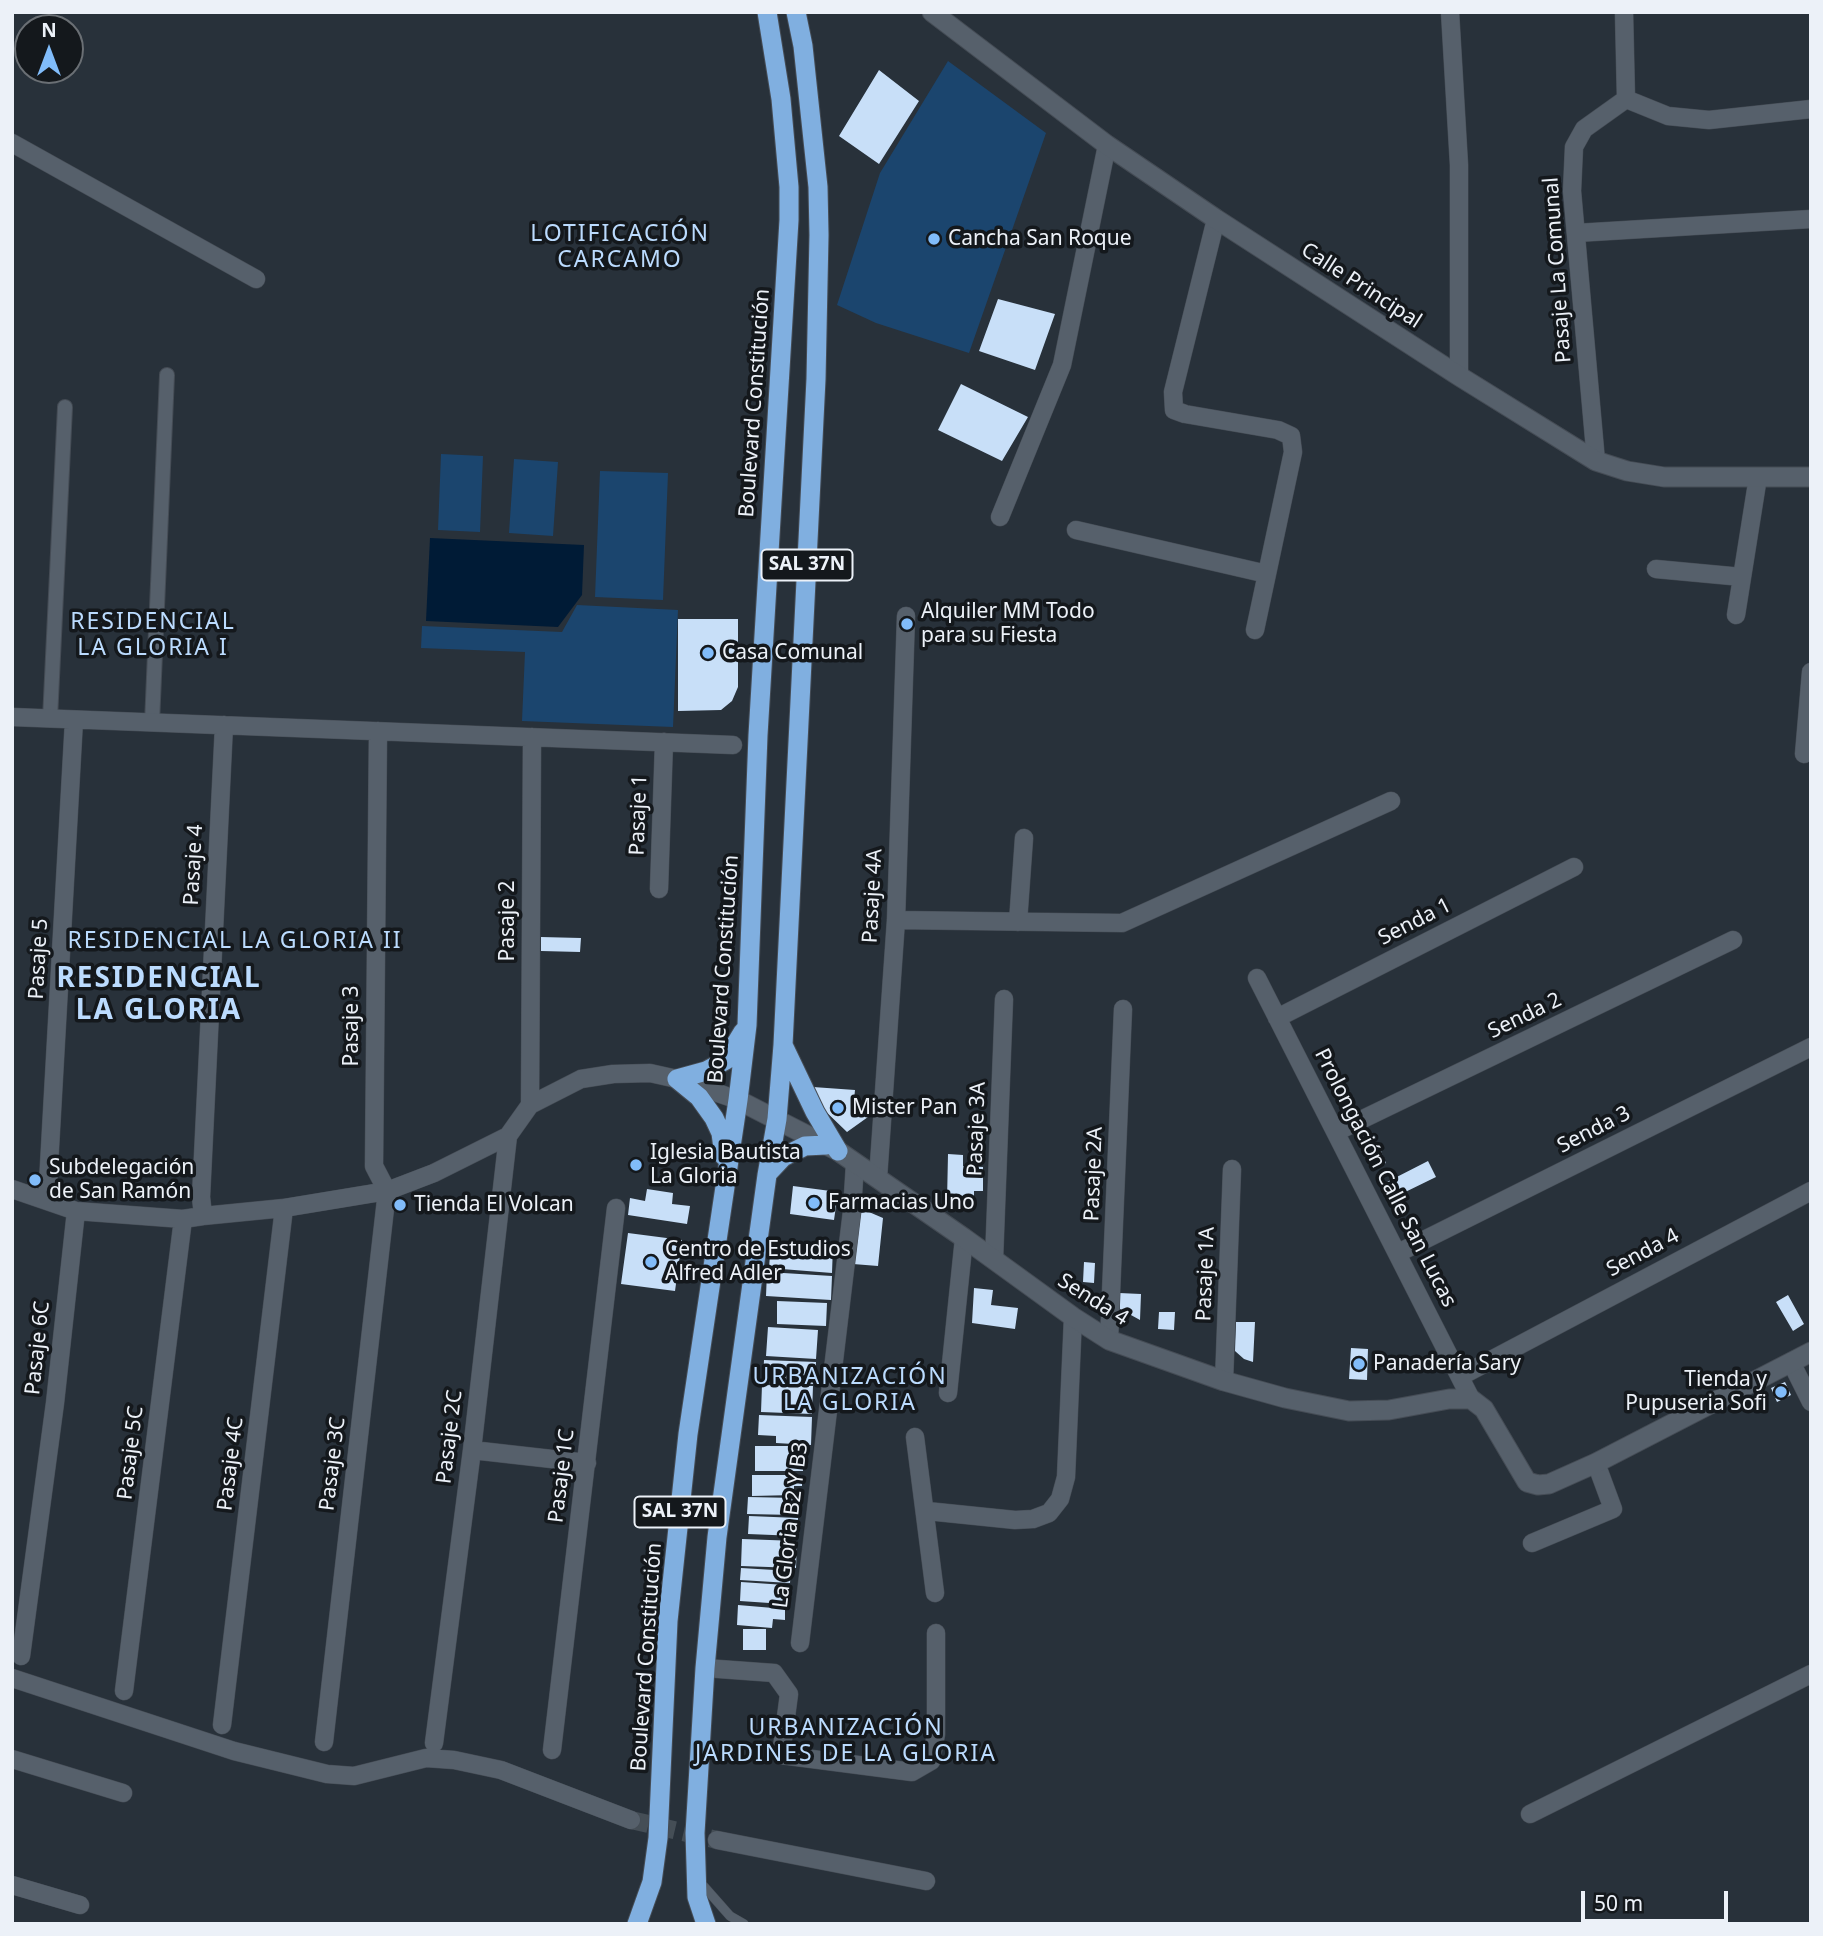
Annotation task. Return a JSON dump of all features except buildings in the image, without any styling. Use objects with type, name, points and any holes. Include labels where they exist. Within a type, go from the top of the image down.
[{"type":"highway","name":"Boulevard Constitución","points":[[637,1924],[652,1882],[658,1838],[670,1609],[688,1434],[747,1026],[763,644],[789,220],[789,187],[781,99],[767,12]]},
{"type":"highway","name":"SAL 37N","points":[[706,1924],[696,1897],[695,1833],[705,1668],[718,1537],[777,1119],[816,379],[820,235],[818,187],[803,46],[796,12]]},
{"type":"highway","points":[[677,1079],[706,1071],[726,1060],[747,1026]]},
{"type":"highway","points":[[767,1175],[783,1157],[805,1146],[832,1148],[783,1045]]},
{"type":"highway","points":[[677,1079],[699,1097],[714,1118],[721,1133],[726,1171]]},
{"type":"street","name":"Calle Principal","points":[[932,12],[1107,145],[1216,219],[1596,461],[1627,471],[1664,477],[1811,477]]},
{"type":"street","points":[[1450,12],[1459,165],[1459,376]]},
{"type":"street","points":[[1624,12],[1626,99],[1668,116],[1709,120],[1811,109]]},
{"type":"street","name":"Pasaje La Comunal","points":[[1596,461],[1572,191],[1574,147],[1584,130],[1626,99]]},
{"type":"street","points":[[12,143],[256,279]]},
{"type":"street","points":[[1000,517],[1062,365],[1107,145]]},
{"type":"street","points":[[1216,219],[1173,392],[1174,410],[1278,430],[1291,436],[1293,453],[1255,630]]},
{"type":"street","points":[[1576,233],[1811,219]]},
{"type":"street","points":[[152,723],[167,375]]},
{"type":"street","points":[[50,719],[65,407]]},
{"type":"street","points":[[1736,615],[1758,477]]},
{"type":"street","points":[[1076,530],[1267,574]]},
{"type":"street","points":[[1656,569],[1742,577]]},
{"type":"street","name":"Pasaje 4A","points":[[878,1178],[896,920],[906,616]]},
{"type":"street","points":[[1804,754],[1811,672]]},
{"type":"street","points":[[12,717],[733,745]]},
{"type":"street","name":"Pasaje 5","points":[[47,1201],[74,720]]},
{"type":"street","name":"Pasaje 4","points":[[202,1216],[224,726]]},
{"type":"street","name":"Pasaje 3","points":[[377,731],[374,1166],[387,1191]]},
{"type":"street","name":"Pasaje 2","points":[[530,1105],[532,737]]},
{"type":"street","name":"Pasaje 1","points":[[659,889],[664,742]]},
{"type":"street","points":[[896,920],[1122,923],[1391,801]]},
{"type":"street","points":[[1018,922],[1024,838]]},
{"type":"street","name":"Senda 1","points":[[1277,1018],[1574,867]]},
{"type":"street","name":"Senda 2","points":[[1336,1132],[1733,940]]},
{"type":"street","name":"Prolongación Calle San Lucas","points":[[1257,978],[1471,1399]]},
{"type":"street","name":"Pasaje 3A","points":[[994,1260],[1004,999]]},
{"type":"street","name":"Pasaje 2A","points":[[1109,1340],[1124,1010]]},
{"type":"street","name":"Senda 3","points":[[1398,1253],[1811,1047]]},
{"type":"street","points":[[12,1189],[76,1211],[183,1219],[284,1208],[387,1191],[434,1173],[508,1136],[530,1105],[581,1079],[613,1074],[650,1073],[677,1079],[738,1100]]},
{"type":"street","name":"Senda 4","points":[[738,1100],[832,1148],[1109,1340],[1224,1381],[1285,1398],[1349,1411],[1389,1410],[1449,1399],[1471,1399]]},
{"type":"street","name":"Pasaje 2C","points":[[434,1743],[472,1450],[508,1136]]},
{"type":"street","name":"La Gloria B2 Y B3","points":[[800,1643],[852,1211],[855,1163]]},
{"type":"street","name":"Pasaje 1A","points":[[1224,1381],[1232,1169]]},
{"type":"street","name":"Pasaje 3C","points":[[324,1742],[387,1191]]},
{"type":"street","name":"Senda 4","points":[[1461,1376],[1811,1191]]},
{"type":"street","name":"Pasaje 4C","points":[[222,1725],[284,1208]]},
{"type":"street","name":"Pasaje 1C","points":[[552,1750],[617,1208]]},
{"type":"street","name":"Pasaje 6C","points":[[21,1656],[55,1403],[76,1211]]},
{"type":"street","name":"Pasaje 5C","points":[[124,1691],[183,1219]]},
{"type":"street","points":[[948,1393],[964,1238]]},
{"type":"street","points":[[926,1511],[1016,1520],[1033,1519],[1049,1513],[1060,1499],[1066,1477],[1073,1317]]},
{"type":"street","points":[[1471,1399],[1484,1409],[1527,1482],[1549,1484],[1596,1463],[1811,1352]]},
{"type":"street","points":[[1791,1362],[1811,1402]]},
{"type":"street","points":[[915,1437],[935,1593]]},
{"type":"street","points":[[472,1450],[587,1463]]},
{"type":"street","points":[[1532,1543],[1613,1509],[1596,1463]]},
{"type":"street","points":[[705,1668],[774,1673],[789,1694],[781,1755],[912,1772],[931,1761],[936,1734],[936,1633]]},
{"type":"street","points":[[1530,1814],[1811,1674]]},
{"type":"street","points":[[12,1678],[234,1751],[327,1774],[354,1776],[426,1758],[454,1760],[501,1770],[631,1820]]},
{"type":"street","points":[[12,1759],[123,1793]]},
{"type":"street","points":[[718,1840],[926,1881]]},
{"type":"street","points":[[12,1885],[80,1905]]},
{"type":"lane","points":[[696,1877],[730,1916],[744,1924]]},
{"type":"shaded area","name":"Cancha San Roque","points":[[948,61],[1046,133],[969,353],[876,323],[837,305],[880,173]]},
{"type":"shaded area","points":[[441,454],[483,456],[480,532],[438,530]]},
{"type":"shaded area","points":[[514,459],[558,462],[553,536],[509,533]]},
{"type":"shaded area","points":[[600,471],[668,473],[663,600],[595,597]]},
{"type":"shaded area","points":[[430,538],[584,545],[582,595],[558,627],[426,621]]},
{"type":"shaded area","points":[[577,605],[678,610],[673,727],[522,721],[525,652],[421,648],[422,626],[562,632]]},
{"type":"tunnel","points":[[631,1820],[717,1840]]},
{"type":"place","name":"Cancha San Roque","points":[[934,239]]},
{"type":"place","name":"Alquiler MM Todo para su Fiesta","points":[[907,624]]},
{"type":"place","name":"Casa Comunal","points":[[708,653]]},
{"type":"place","name":"Mister Pan","points":[[838,1108]]},
{"type":"place","name":"Iglesia Bautista La Gloria","points":[[636,1165]]},
{"type":"place","name":"Subdelegación de San Ramón","points":[[35,1180]]},
{"type":"place","name":"Farmacias Uno","points":[[814,1203]]},
{"type":"place","name":"Tienda El Volcan","points":[[400,1205]]},
{"type":"place","name":"Centro de Estudios Alfred Adler","points":[[651,1262]]},
{"type":"place","name":"Panadería Sary","points":[[1359,1364]]},
{"type":"place","name":"Tienda y Pupuseria Sofi","points":[[1781,1392]]},
{"type":"district","name":"LOTIFICACIÓN CARCAMO","points":[[620,247]]},
{"type":"district","name":"RESIDENCIAL LA GLORIA I","points":[[153,635]]},
{"type":"district","name":"RESIDENCIAL LA GLORIA II","points":[[235,941]]},
{"type":"district","name":"RESIDENCIAL LA GLORIA","points":[[159,995]]},
{"type":"district","name":"URBANIZACIÓN LA GLORIA","points":[[850,1390]]},
{"type":"district","name":"URBANIZACIÓN JARDINES DE LA GLORIA","points":[[846,1741]]}]
